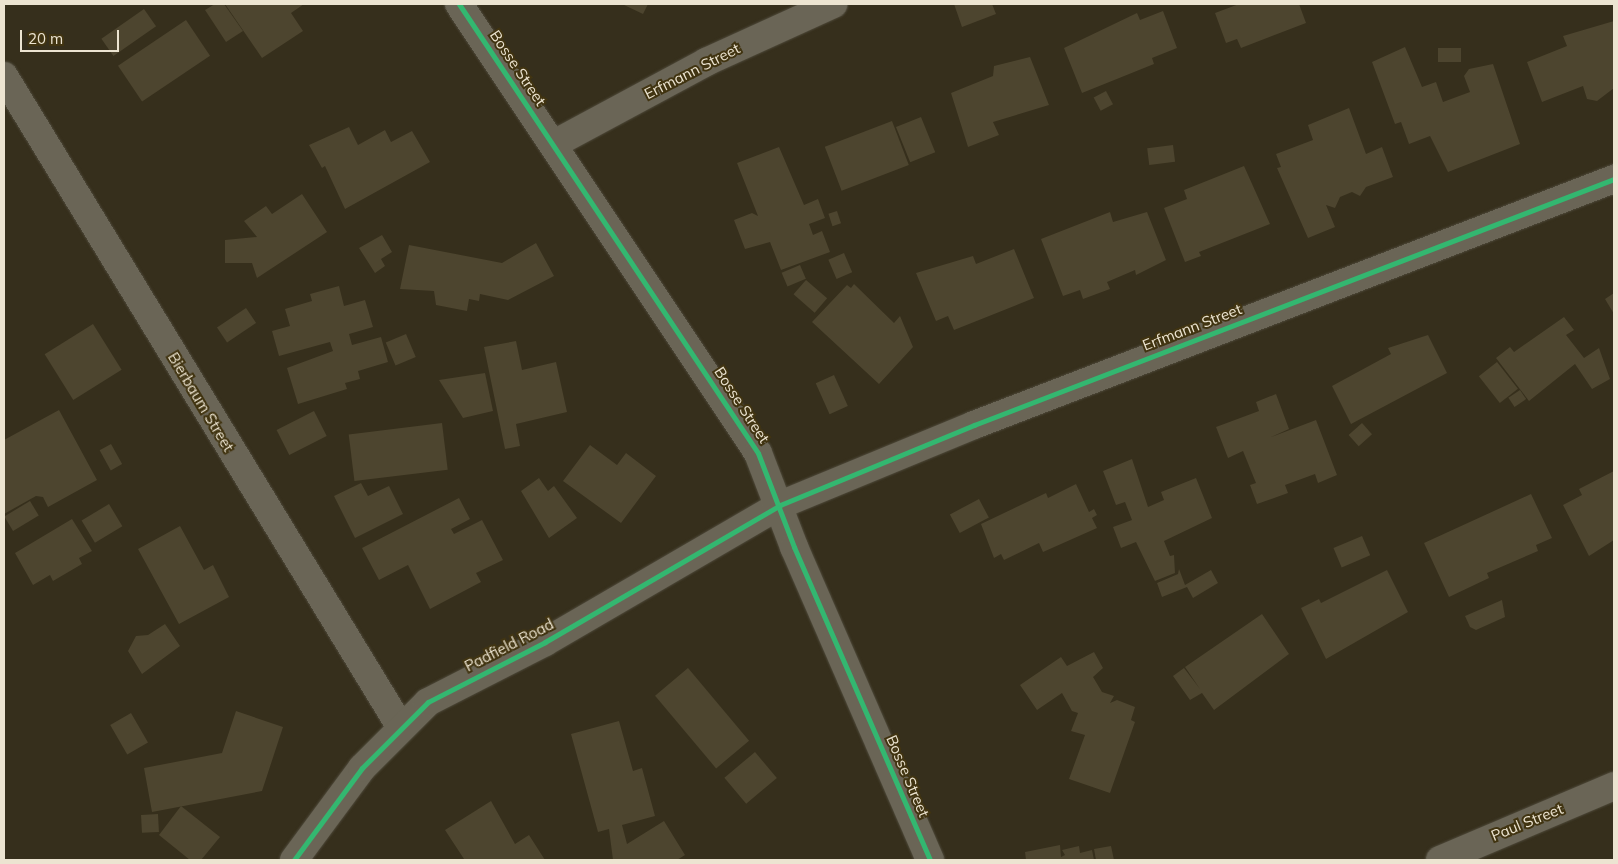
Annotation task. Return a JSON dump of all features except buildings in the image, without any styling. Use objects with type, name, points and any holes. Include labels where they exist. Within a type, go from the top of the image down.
[{"type":"street","name":"Bosse Street","points":[[459,4],[758,453],[780,505],[794,547],[930,860]]},
{"type":"street","name":"Erfmann Street","points":[[554,144],[706,62],[833,4]]},
{"type":"street","name":"Bierbaum Street","points":[[4,76],[400,726]]},
{"type":"street","name":"Erfmann Street","points":[[780,505],[974,424],[1614,179]]},
{"type":"street","name":"Padfield Road","points":[[294,860],[362,768],[400,726],[428,702],[545,642],[780,505]]},
{"type":"street","name":"Paul Street","points":[[1440,860],[1614,786]]},
{"type":"cycle path","points":[[459,4],[758,453],[794,547],[930,860]]},
{"type":"cycle path","points":[[294,860],[362,768],[428,702],[545,642],[780,505],[974,425],[1614,179]]}]
